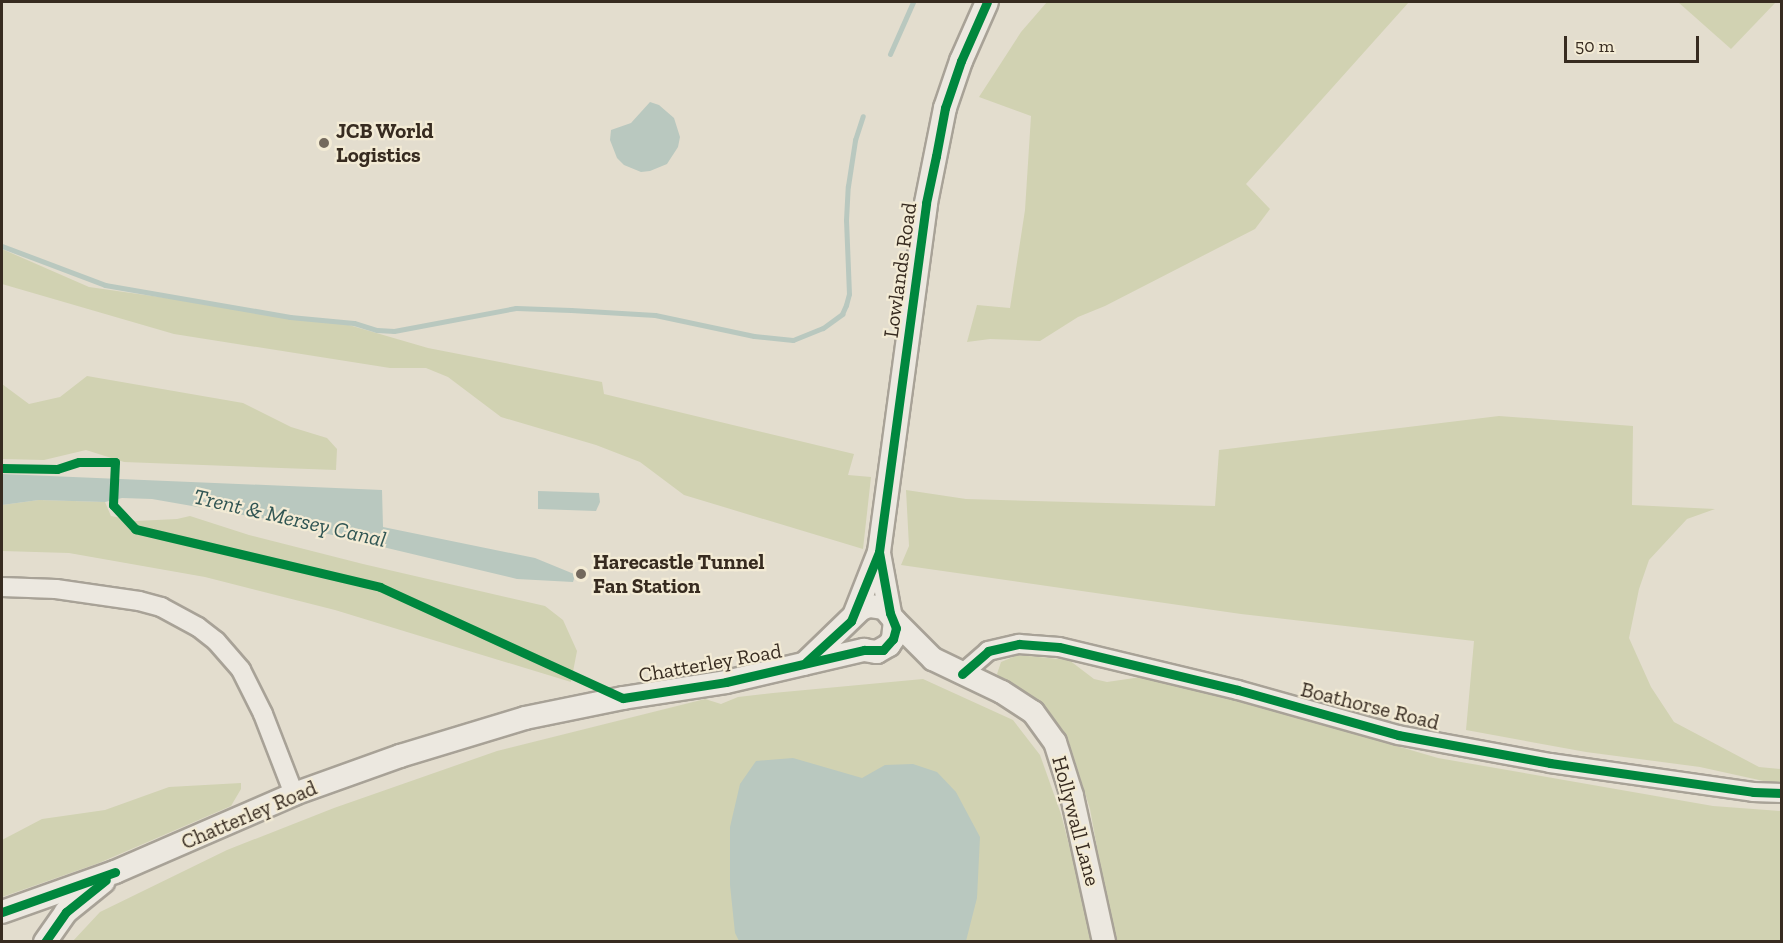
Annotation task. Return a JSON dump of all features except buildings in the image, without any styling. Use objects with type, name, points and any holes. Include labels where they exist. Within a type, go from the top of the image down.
[{"type":"street","name":"Lowlands Road","points":[[853,617],[879,552],[926,203],[945,108],[957,71],[987,2]]},
{"type":"street","name":"Lowlands Road","points":[[879,552],[892,617]]},
{"type":"street","points":[[2,587],[56,589],[140,602],[161,608],[198,627],[216,641],[241,670],[263,714],[294,794]]},
{"type":"street","points":[[869,606],[884,608],[892,617],[893,639],[889,645],[870,651],[853,640],[853,617],[869,606]]},
{"type":"street","name":"Chatterley Road","points":[[804,664],[853,617]]},
{"type":"street","name":"Hollywall Lane","points":[[892,617],[933,659],[1002,692],[1033,712],[1054,742],[1072,796],[1104,942]]},
{"type":"street","name":"Boathorse Road","points":[[962,674],[988,651],[1019,644],[1059,647],[1238,690],[1398,735],[1550,763],[1754,792],[1782,792]]},
{"type":"street","name":"Hollywall Lane","points":[[870,651],[933,659]]},
{"type":"street","name":"Chatterley Road","points":[[2,912],[115,872],[294,794],[410,753],[516,720],[623,698],[726,682],[870,651]]},
{"type":"street","name":"Chatterley Road","points":[[45,942],[66,912],[115,872]]},
{"type":"green space","points":[[1047,2],[1409,2],[1246,184],[1270,209],[1255,229],[1105,306],[1078,317],[1040,341],[990,339],[967,342],[977,305],[1010,308],[1025,210],[1031,116],[979,97],[1021,32]]},
{"type":"green space","points":[[1678,2],[1776,2],[1731,49]]},
{"type":"green space","points":[[2,249],[89,287],[342,323],[428,348],[602,382],[604,394],[854,454],[848,475],[871,477],[863,549],[684,495],[640,462],[596,445],[501,417],[448,377],[426,368],[390,368],[174,334],[2,284]]},
{"type":"green space","points":[[87,376],[243,403],[291,427],[327,438],[337,449],[336,470],[124,462],[86,450],[44,460],[2,459],[2,384],[29,404],[60,397]]},
{"type":"green space","points":[[1499,416],[1633,426],[1632,505],[1715,509],[1687,519],[1649,560],[1639,589],[1629,638],[1651,687],[1674,722],[1759,767],[1781,769],[1781,782],[1768,782],[1700,767],[1586,752],[1466,730],[1474,641],[1241,614],[901,565],[909,546],[906,490],[966,499],[1215,506],[1219,450]]},
{"type":"green space","points":[[39,500],[105,502],[111,516],[136,521],[190,516],[249,535],[363,564],[545,606],[563,620],[577,651],[571,682],[335,610],[205,577],[69,553],[2,551],[2,505]]},
{"type":"green space","points":[[1018,655],[1069,660],[1094,679],[1107,682],[1148,676],[1438,758],[1713,806],[1781,811],[1781,941],[1114,941],[1090,809],[1067,736],[1049,712],[1026,692],[1003,681],[997,674],[1001,662]]},
{"type":"green space","points":[[923,679],[1013,720],[1040,755],[1061,814],[1094,941],[72,942],[100,912],[227,850],[334,808],[497,751],[705,699],[721,704],[738,697]]},
{"type":"green space","points":[[241,783],[241,789],[231,806],[99,863],[2,897],[2,840],[42,819],[105,810],[169,787]]},
{"type":"water","points":[[650,102],[659,105],[674,118],[680,137],[678,147],[667,164],[641,172],[624,165],[617,158],[610,140],[611,130],[631,123]]},
{"type":"water","name":"Trent & Mersey Canal","points":[[2,474],[382,490],[383,527],[535,558],[574,574],[574,579],[573,582],[517,579],[261,518],[152,499],[122,498],[105,502],[39,500],[2,505]]},
{"type":"water","points":[[538,491],[599,493],[600,502],[596,511],[538,509]]},
{"type":"water","points":[[793,758],[862,778],[885,765],[913,764],[937,772],[956,792],[980,837],[977,898],[966,941],[739,941],[735,933],[730,885],[730,827],[740,784],[756,761]]},
{"type":"waterway","points":[[890,54],[913,2]]},
{"type":"waterway","points":[[2,246],[105,285],[290,317],[354,323],[377,330],[394,331],[516,308],[655,315],[754,336],[793,340],[823,328],[842,314],[846,305],[849,294],[846,220],[848,186],[855,140],[863,116]]},
{"type":"cycle path","points":[[806,662],[851,621],[879,552],[926,203],[945,108],[961,61],[987,2]]},
{"type":"cycle path","points":[[2,468],[57,469],[79,462],[115,462],[113,505],[135,529],[380,587],[623,698],[726,682],[864,650],[883,650],[893,639],[896,628],[890,613],[879,552]]},
{"type":"cycle path","points":[[962,674],[988,651],[1019,644],[1059,647],[1238,690],[1398,735],[1550,763],[1753,792],[1782,793]]},
{"type":"cycle path","points":[[2,912],[115,872]]},
{"type":"cycle path","points":[[45,942],[66,912],[106,880]]},
{"type":"place","name":"JCB World Logistics","points":[[324,143]]},
{"type":"place","name":"Harecastle Tunnel Fan Station","points":[[581,574]]}]
